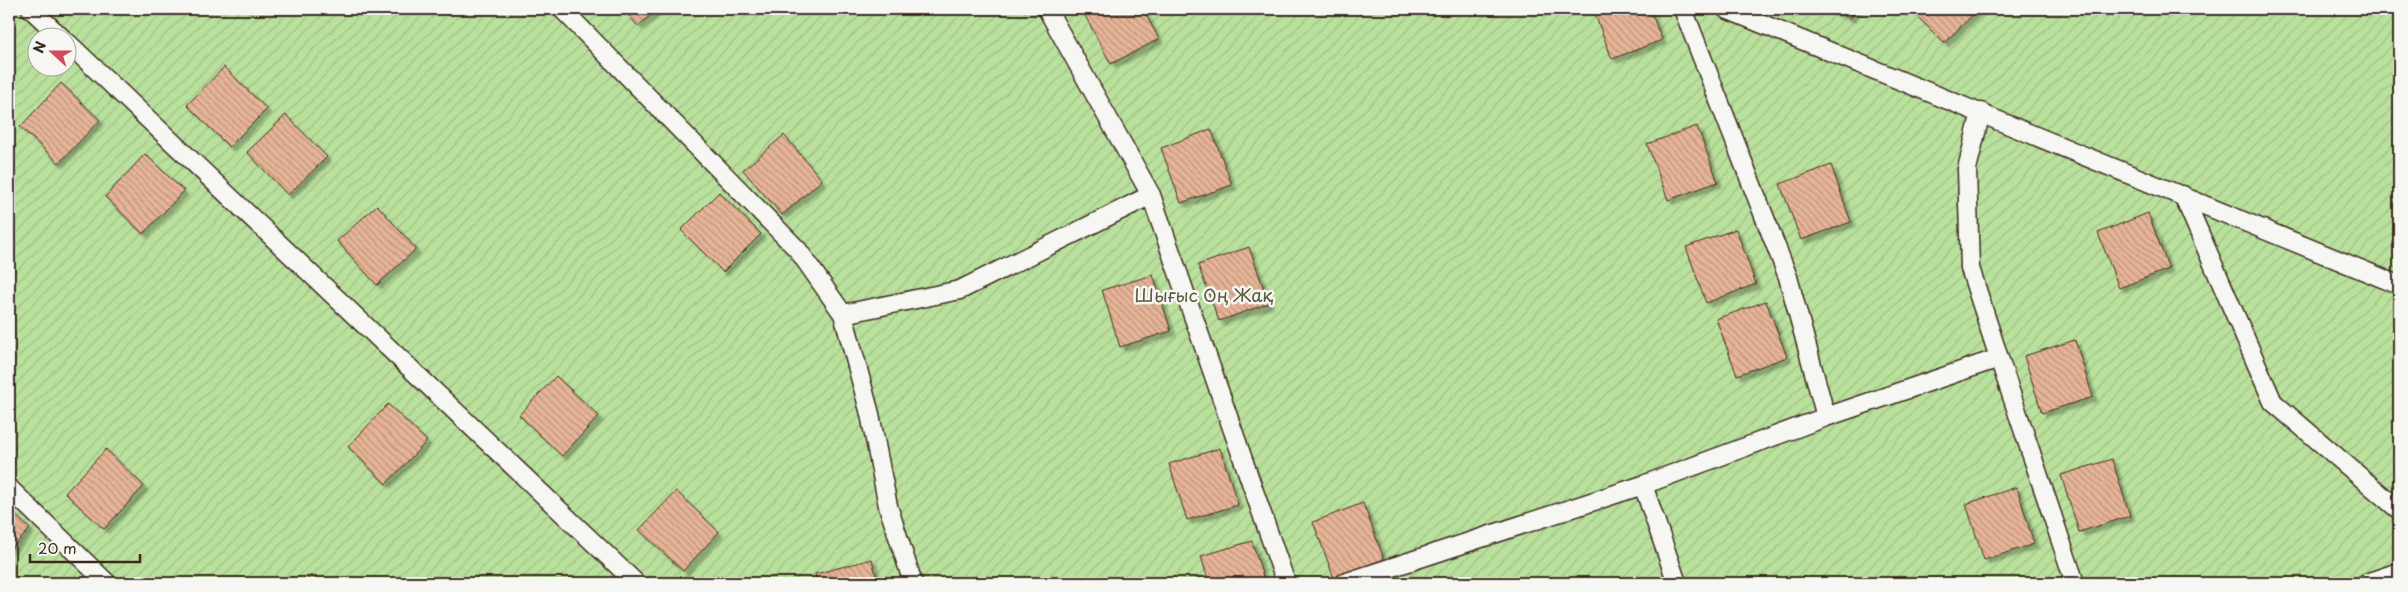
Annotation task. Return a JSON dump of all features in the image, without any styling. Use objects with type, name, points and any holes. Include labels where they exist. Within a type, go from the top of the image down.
[{"type":"lane","points":[[31,9],[51,28]]},
{"type":"lane","points":[[562,9],[798,250],[843,314],[870,414],[888,506],[913,583]]},
{"type":"lane","points":[[1047,9],[1151,195],[1286,583]]},
{"type":"lane","points":[[1683,9],[1788,277],[1826,417]]},
{"type":"lane","points":[[1726,9],[2399,285]]},
{"type":"lane","points":[[78,53],[636,583]]},
{"type":"lane","points":[[1981,112],[1967,169],[1970,268],[2074,583]]},
{"type":"lane","points":[[843,314],[960,290],[1151,195]]},
{"type":"lane","points":[[2183,195],[2273,402],[2399,510]]},
{"type":"lane","points":[[1344,583],[1643,485],[1826,417],[1999,358]]},
{"type":"lane","points":[[1643,485],[1677,583]]},
{"type":"lane","points":[[9,488],[107,583]]},
{"type":"lane","points":[[2366,583],[2399,572]]},
{"type":"green space","name":"Шығыс Оң Жақ","points":[[9,9],[2399,9],[2399,583],[9,583]]},
{"type":"building","points":[[623,9],[658,9],[638,26]]},
{"type":"building","points":[[1089,9],[1143,9],[1159,39],[1111,64],[1083,12]]},
{"type":"building","points":[[1593,9],[1650,9],[1662,40],[1612,59]]},
{"type":"building","points":[[1826,9],[1855,9],[1851,18]]},
{"type":"building","points":[[1910,9],[1979,9],[1944,43]]},
{"type":"building","points":[[224,67],[267,109],[229,147],[187,105]]},
{"type":"building","points":[[61,83],[100,120],[59,163],[20,127]]},
{"type":"building","points":[[286,115],[327,157],[288,195],[247,152]]},
{"type":"building","points":[[1697,126],[1718,182],[1668,200],[1647,144]]},
{"type":"building","points":[[1211,129],[1232,185],[1181,203],[1161,148]]},
{"type":"building","points":[[784,135],[822,180],[782,215],[743,170]]},
{"type":"building","points":[[145,154],[184,191],[143,234],[105,197]]},
{"type":"building","points":[[1831,165],[1851,222],[1801,240],[1780,184]]},
{"type":"building","points":[[719,192],[761,234],[723,272],[681,230]]},
{"type":"building","points":[[377,205],[416,249],[377,285],[337,241]]},
{"type":"building","points":[[2148,213],[2169,269],[2119,288],[2098,233]]},
{"type":"building","points":[[1736,229],[1756,284],[1706,303],[1686,247]]},
{"type":"building","points":[[1249,247],[1269,303],[1219,321],[1198,265]]},
{"type":"building","points":[[1153,275],[1171,331],[1120,347],[1102,290]]},
{"type":"building","points":[[1766,301],[1787,357],[1737,375],[1716,319]]},
{"type":"building","points":[[2075,340],[2093,397],[2042,413],[2024,356]]},
{"type":"building","points":[[556,376],[599,416],[562,456],[519,415]]},
{"type":"building","points":[[388,404],[427,441],[386,484],[348,447]]},
{"type":"building","points":[[1220,448],[1238,505],[1187,520],[1169,464]]},
{"type":"building","points":[[106,449],[144,486],[104,529],[65,493]]},
{"type":"building","points":[[2112,459],[2130,516],[2079,532],[2061,475]]},
{"type":"building","points":[[2017,487],[2034,544],[1984,560],[1966,504]]},
{"type":"building","points":[[676,491],[719,532],[683,571],[639,530]]},
{"type":"building","points":[[1363,503],[1384,559],[1334,578],[1313,522]]},
{"type":"building","points":[[9,509],[30,529],[9,551]]},
{"type":"building","points":[[1252,541],[1265,583],[1209,583],[1201,556]]},
{"type":"building","points":[[872,559],[878,583],[817,583],[815,574]]},
{"type":"building","points":[[311,575],[320,583],[304,583]]}]
